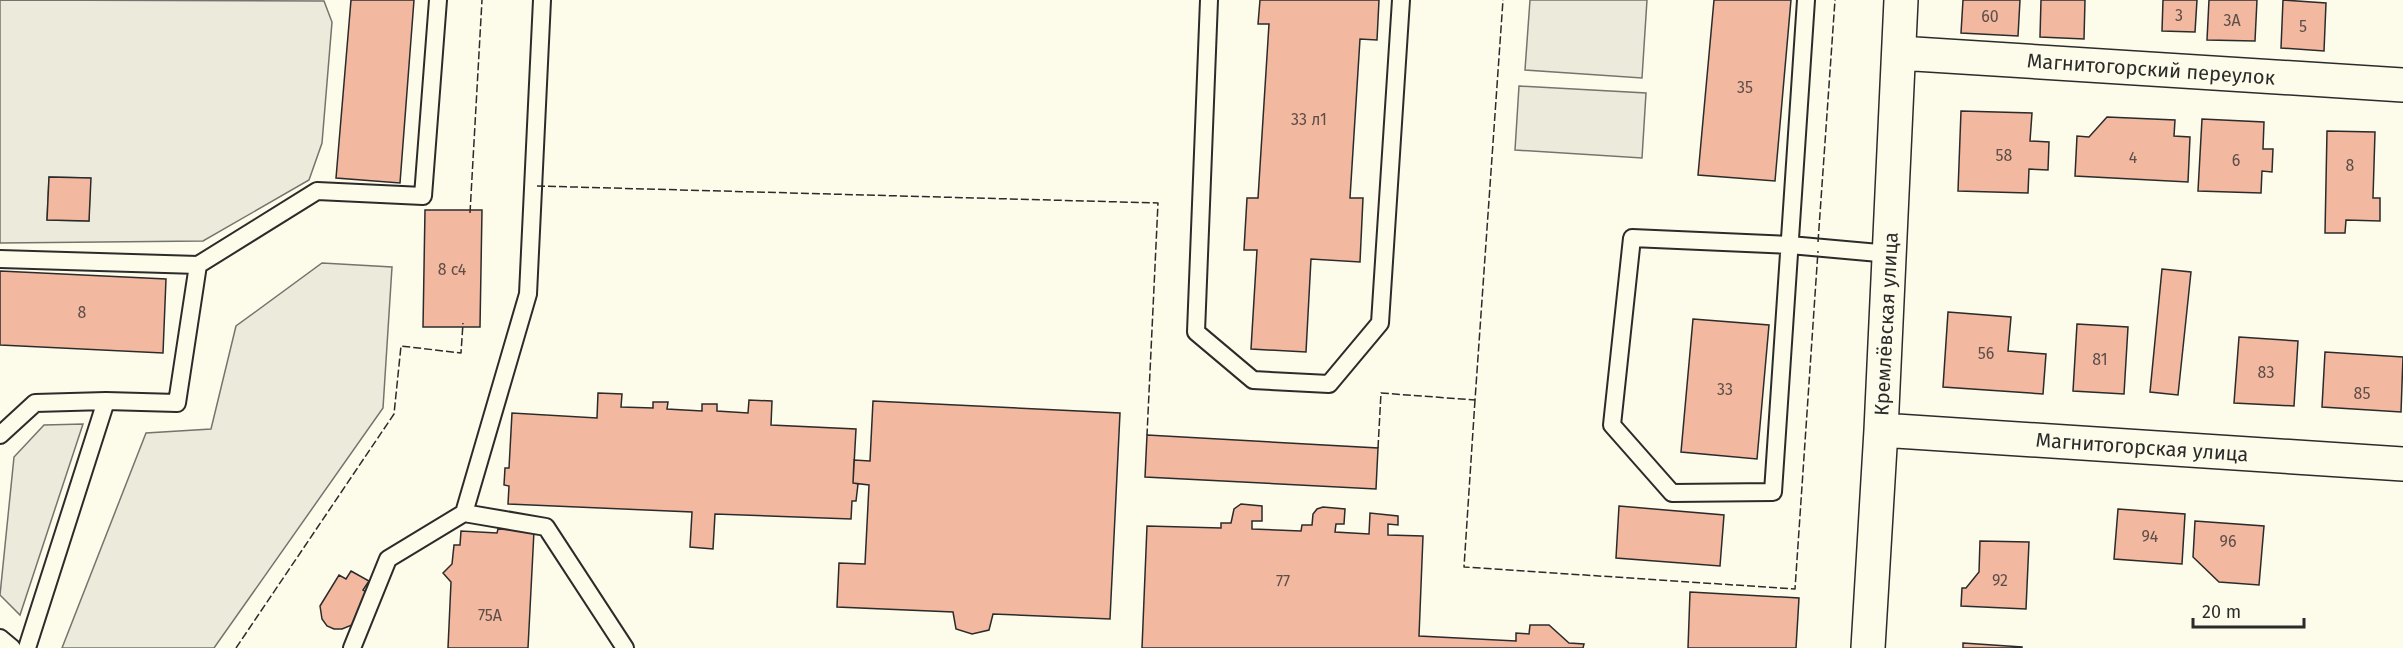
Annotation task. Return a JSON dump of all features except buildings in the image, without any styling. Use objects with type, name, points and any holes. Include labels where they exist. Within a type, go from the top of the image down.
[{"type":"street","name":"Кремлёвская улица","points":[[1868,648],[1890,254],[1901,0]]},
{"type":"street","name":"Магнитогорский переулок","points":[[1899,53],[2403,85]]},
{"type":"street","name":"Магнитогорская улица","points":[[1881,430],[2403,464]]},
{"type":"lane","points":[[0,260],[198,265],[317,191],[423,196],[438,0]]},
{"type":"lane","points":[[464,513],[528,294],[542,0]]},
{"type":"lane","points":[[1209,0],[1196,332],[1253,380],[1329,384],[1380,323],[1401,0]]},
{"type":"lane","points":[[1806,0],[1790,245],[1773,492],[1672,493],[1612,425],[1632,238],[1790,245],[1890,254]]},
{"type":"lane","points":[[0,435],[35,403],[106,401],[177,403],[198,265]]},
{"type":"lane","points":[[27,648],[106,401]]},
{"type":"lane","points":[[352,648],[388,559],[464,513],[546,527],[625,648]]},
{"type":"lane","points":[[0,638],[12,648]]},
{"type":"shaded area","points":[[0,0],[324,1],[332,22],[322,143],[309,180],[203,241],[0,243]],"holes":[[[49,177],[90,178],[89,221],[47,220]]]},
{"type":"shaded area","points":[[1530,0],[1647,0],[1642,78],[1525,70]]},
{"type":"shaded area","points":[[1519,86],[1646,93],[1642,158],[1515,150]]},
{"type":"shaded area","points":[[322,263],[392,267],[383,408],[214,648],[62,648],[146,433],[211,429],[236,326]]},
{"type":"shaded area","points":[[83,424],[20,615],[0,595],[14,457],[44,425]]},
{"type":"fence","points":[[470,213],[482,0]]},
{"type":"fence","points":[[1378,448],[1381,393],[1475,400],[1503,0]]},
{"type":"fence","points":[[1818,242],[1835,0]]},
{"type":"fence","points":[[537,186],[1158,203],[1147,435]]},
{"type":"fence","points":[[1475,400],[1464,567],[1795,589],[1818,251]]},
{"type":"fence","points":[[236,648],[394,414],[401,346],[461,353],[463,323]]}]
